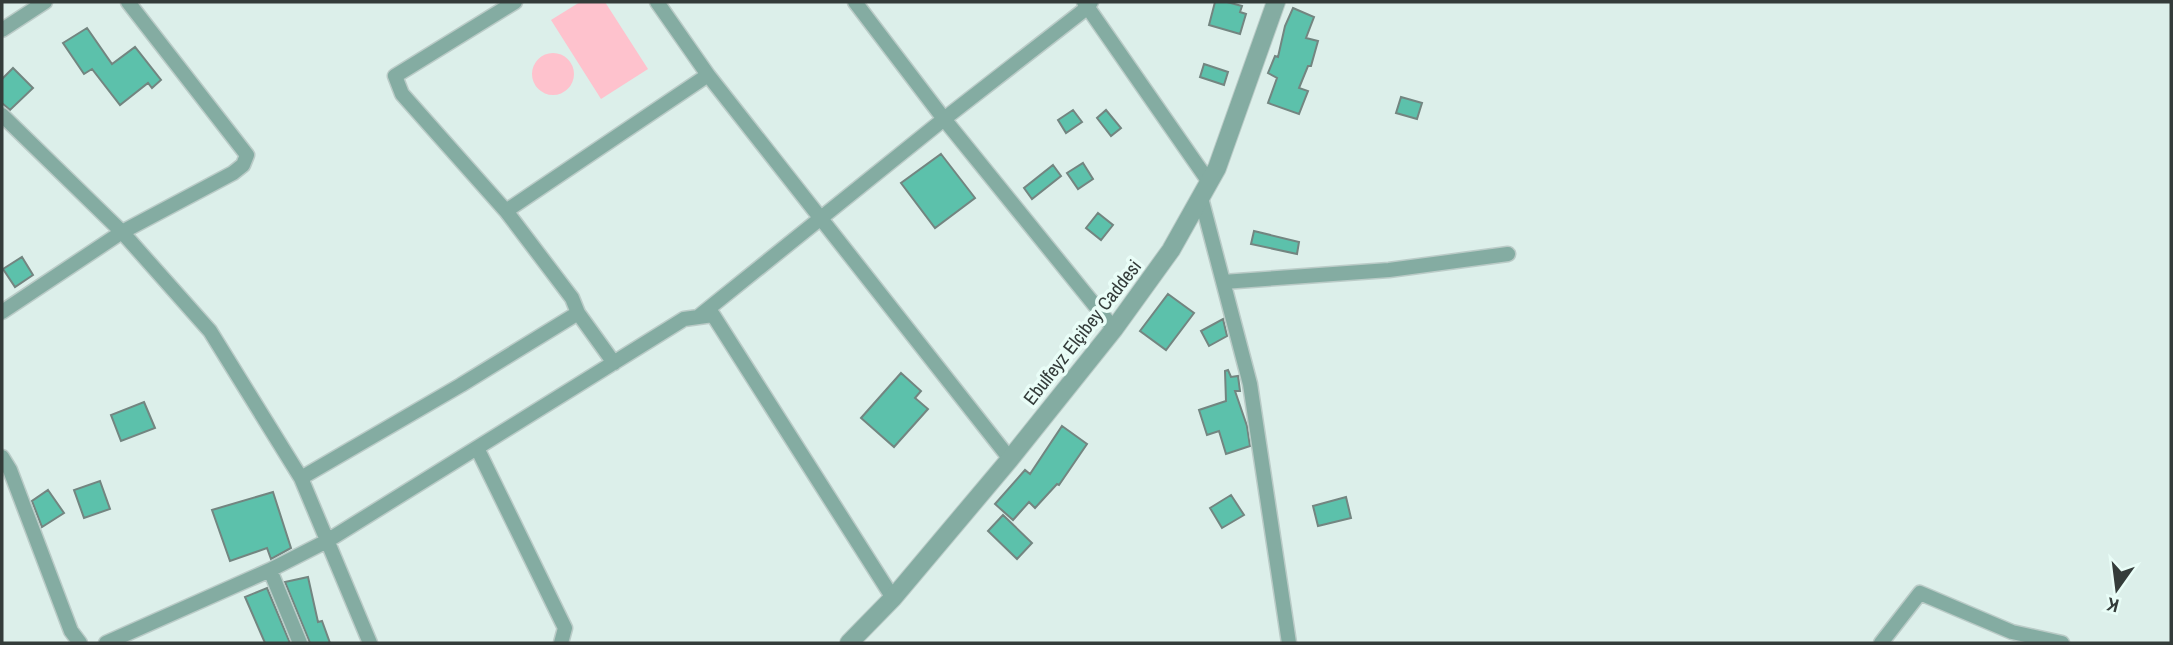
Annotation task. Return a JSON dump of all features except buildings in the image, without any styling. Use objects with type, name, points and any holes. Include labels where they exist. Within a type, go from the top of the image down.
[{"type":"street","points":[[2,30],[45,2]]},
{"type":"street","points":[[2,312],[122,232],[233,173],[243,165],[247,155],[128,2]]},
{"type":"street","points":[[514,2],[495,7],[394,76],[402,94],[506,212],[572,298],[578,313],[614,363]]},
{"type":"street","points":[[657,2],[709,75],[820,219],[1010,459]]},
{"type":"street","points":[[855,2],[944,119],[1114,329]]},
{"type":"street","name":"Ebulfeyz Elçibey Caddesi","points":[[849,643],[893,598],[1010,459],[1114,329],[1171,250],[1217,169],[1276,2]]},
{"type":"street","points":[[697,318],[1088,4],[1205,190],[1223,282],[1250,384],[1289,643]]},
{"type":"street","points":[[506,212],[709,75]]},
{"type":"street","points":[[2,115],[122,232],[210,331],[301,478],[370,643]]},
{"type":"street","points":[[1223,282],[1389,270],[1508,254]]},
{"type":"street","points":[[301,478],[461,386],[578,313]]},
{"type":"street","points":[[106,643],[270,570],[327,541],[684,319],[713,315],[893,598]]},
{"type":"street","points":[[477,448],[565,628],[561,643]]},
{"type":"street","points":[[2,457],[10,470],[71,631],[80,643]]},
{"type":"street","points":[[270,570],[300,643]]},
{"type":"street","points":[[1881,643],[1920,593],[2012,632],[2062,643]]},
{"type":"shaded area","points":[[580,2],[605,2],[648,69],[601,99],[551,20]]},
{"type":"shaded area","points":[[553,53],[568,59],[574,74],[568,89],[553,95],[538,89],[532,74],[538,59]]}]
